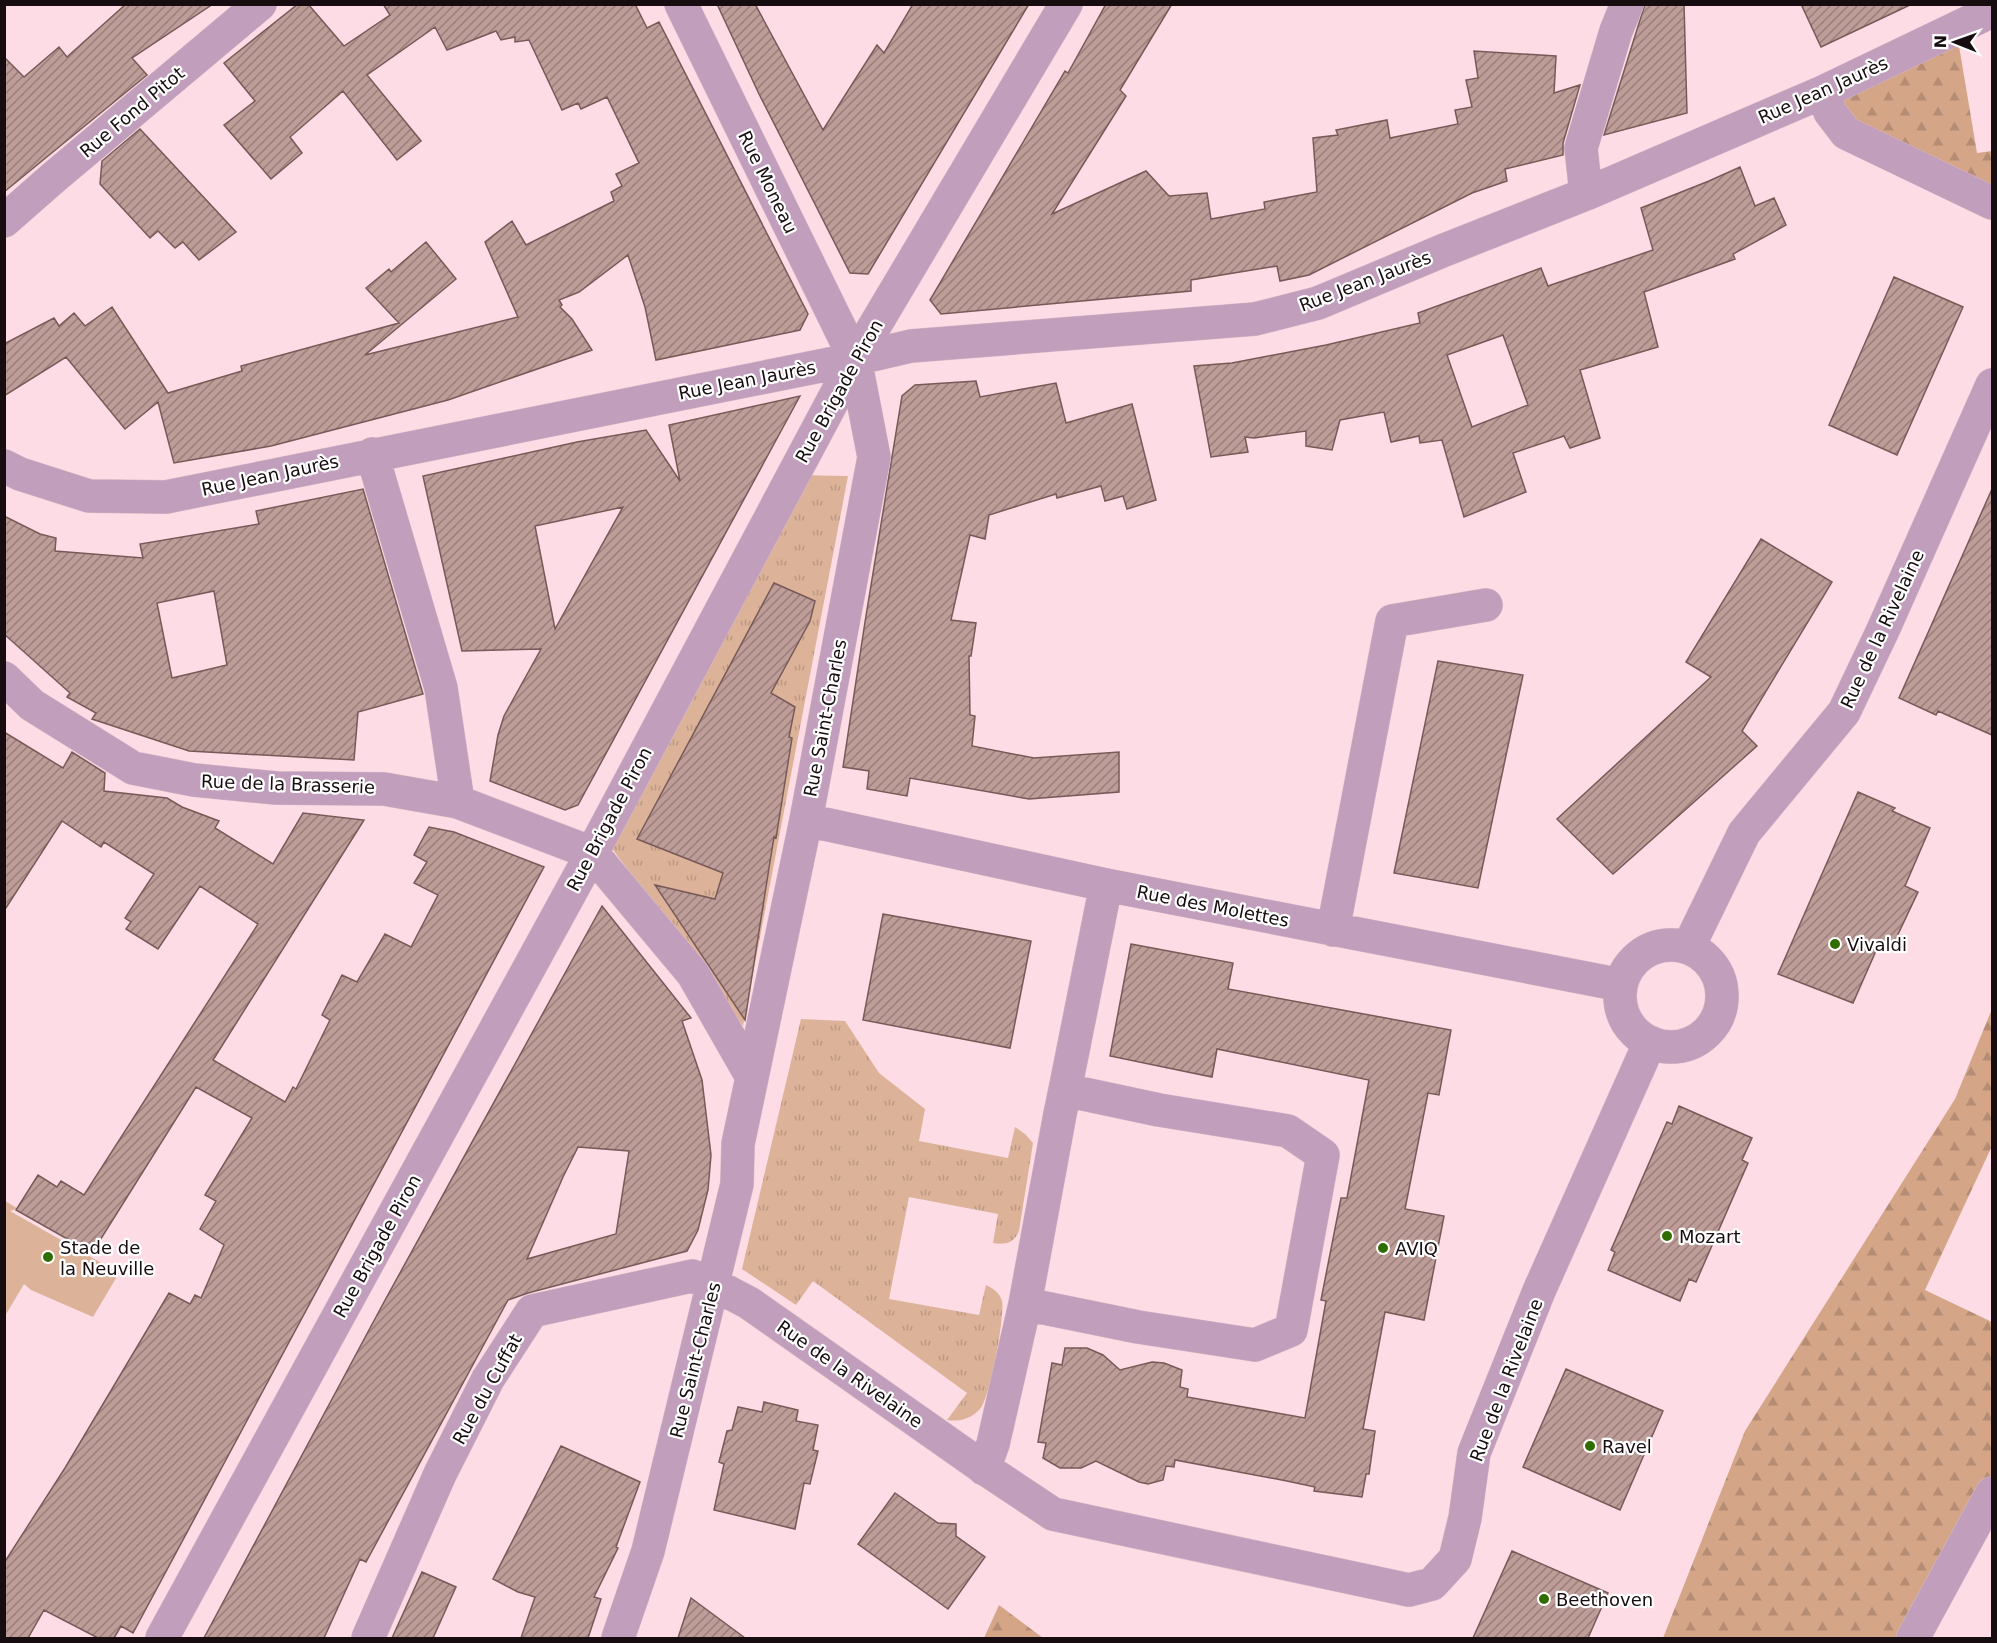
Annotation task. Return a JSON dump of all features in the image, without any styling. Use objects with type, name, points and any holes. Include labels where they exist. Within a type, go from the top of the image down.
[{"type":"street","name":"Rue Fond Pitot","points":[[4,221],[260,4]]},
{"type":"street","name":"Rue Moneau","points":[[681,4],[855,359]]},
{"type":"street","name":"Rue Brigade Piron","points":[[162,1638],[592,853],[855,359],[1066,4]]},
{"type":"street","points":[[1586,194],[1581,148],[1616,32],[1627,4]]},
{"type":"street","name":"Rue Jean Jaurès","points":[[4,466],[21,474],[89,496],[166,496],[855,359],[910,346],[1255,318],[1318,303],[1586,194],[1823,92],[1992,11]]},
{"type":"street","points":[[1823,92],[1830,112],[1846,133],[1992,203]]},
{"type":"street","name":"Rue Saint-Charles","points":[[618,1638],[648,1551],[736,1184],[738,1144],[806,820],[874,457],[855,359]]},
{"type":"street","name":"Rue de la Rivelaine","points":[[1688,948],[1744,833],[1844,712],[1992,385]]},
{"type":"street","points":[[372,454],[441,688],[458,802]]},
{"type":"street","points":[[1333,930],[1392,621],[1486,605]]},
{"type":"street","name":"Rue de la Brasserie","points":[[4,678],[32,705],[133,768],[194,780],[276,788],[384,789],[458,802],[592,853]]},
{"type":"street","name":"Rue des Molettes","points":[[806,820],[1106,885],[1621,985]]},
{"type":"street","points":[[592,853],[693,974],[752,1077]]},
{"type":"street","points":[[984,1469],[993,1444],[1025,1304],[1106,885]]},
{"type":"street","points":[[1678,944],[1695,950],[1709,961],[1718,975],[1722,991],[1721,1008],[1714,1023],[1703,1036],[1689,1044],[1672,1047],[1650,1042],[1641,1038],[1629,1026],[1621,1011],[1619,994],[1621,985],[1622,977],[1631,963],[1644,951],[1661,945],[1678,944]]},
{"type":"street","name":"Rue de la Rivelaine","points":[[713,1284],[749,1303],[984,1469],[1053,1514],[1409,1590],[1432,1584],[1455,1559],[1465,1518],[1474,1453],[1539,1291],[1650,1042]]},
{"type":"street","points":[[1025,1304],[1138,1327],[1256,1345],[1292,1330],[1323,1155],[1287,1131],[1159,1110],[1065,1090]]},
{"type":"street","name":"Rue du Cuffat","points":[[368,1638],[440,1474],[488,1379],[532,1311],[692,1276],[713,1284]]},
{"type":"street","points":[[1913,1638],[1992,1493]]},
{"type":"green space","points":[[1956,28],[1977,153],[1992,151],[1992,203],[1846,133],[1823,92]]},
{"type":"green space","points":[[793,475],[848,476],[743,1026],[608,843]]},
{"type":"green space","points":[[1992,1009],[1992,1146],[1925,1290],[1992,1322],[1992,1493],[1913,1638],[1663,1638],[1745,1431],[1955,1099]]},
{"type":"green space","points":[[801,1019],[845,1021],[879,1073],[925,1109],[919,1141],[1008,1158],[1015,1127],[1033,1143],[1019,1231],[1009,1242],[993,1243],[998,1214],[909,1197],[889,1299],[979,1315],[986,1285],[996,1291],[1002,1301],[999,1339],[988,1390],[980,1409],[969,1417],[956,1421],[947,1420],[967,1393],[813,1281],[796,1305],[742,1269]]},
{"type":"green space","name":"Stade de la Neuville","points":[[5,1201],[92,1253],[16,1209],[10,1211],[119,1273],[93,1317],[31,1290],[24,1284],[5,1316]]},
{"type":"green space","points":[[999,1605],[1043,1638],[984,1638]]},
{"type":"building","points":[[126,4],[213,4],[132,58],[147,75],[4,192],[4,57],[24,77],[59,47],[67,57]]},
{"type":"building","points":[[298,4],[308,4],[344,46],[390,15],[383,4],[635,4],[647,28],[659,22],[808,314],[800,330],[656,360],[645,307],[628,255],[579,292],[559,300],[562,305],[560,307],[572,319],[592,350],[448,400],[271,446],[174,463],[158,402],[125,429],[66,357],[4,396],[4,344],[54,318],[59,326],[74,313],[85,326],[112,307],[168,393],[242,371],[241,366],[399,323],[366,288],[389,269],[391,272],[426,242],[456,279],[365,355],[518,317],[485,242],[512,221],[526,245],[614,201],[611,192],[622,186],[616,174],[639,163],[607,97],[581,109],[578,103],[562,110],[529,40],[515,42],[515,37],[501,40],[496,31],[447,50],[435,27],[367,75],[421,141],[397,160],[343,91],[290,137],[302,153],[271,179],[224,125],[255,101],[224,63]]},
{"type":"building","points":[[717,4],[755,4],[823,130],[877,45],[884,53],[913,4],[1029,4],[868,274],[850,273],[759,94]]},
{"type":"building","points":[[1106,4],[1172,4],[1120,90],[1126,96],[1052,214],[1146,171],[1169,196],[1207,193],[1211,219],[1265,209],[1264,202],[1317,192],[1313,138],[1338,135],[1336,130],[1387,120],[1390,138],[1458,124],[1455,110],[1472,107],[1466,80],[1478,78],[1474,51],[1556,56],[1554,93],[1580,85],[1563,143],[1563,155],[1505,169],[1507,181],[1472,193],[1309,275],[1280,281],[1277,266],[1191,280],[1191,291],[941,314],[930,300],[1065,71],[1068,73]]},
{"type":"building","points":[[1645,4],[1684,4],[1687,113],[1604,135]]},
{"type":"building","points":[[1801,4],[1912,4],[1821,47]]},
{"type":"building","points":[[140,129],[236,232],[199,260],[183,242],[175,248],[158,231],[150,238],[100,184],[102,161]]},
{"type":"building","points":[[1740,167],[1755,206],[1774,198],[1786,225],[1733,254],[1735,259],[1644,292],[1658,347],[1580,370],[1600,438],[1570,448],[1564,436],[1513,453],[1526,492],[1464,517],[1442,440],[1420,443],[1419,436],[1391,442],[1384,412],[1340,420],[1332,450],[1306,446],[1306,431],[1254,438],[1245,437],[1248,452],[1211,457],[1194,366],[1232,363],[1326,345],[1420,323],[1418,313],[1541,268],[1548,286],[1653,250],[1641,208]],"holes":[[[1503,335],[1528,405],[1472,427],[1447,355]]]},
{"type":"building","points":[[1894,277],[1963,307],[1897,455],[1829,425]]},
{"type":"building","points":[[976,381],[980,397],[1056,383],[1066,423],[1132,404],[1156,500],[1127,509],[1123,496],[1105,501],[1101,486],[1057,498],[1056,494],[989,515],[985,539],[970,535],[951,620],[976,623],[971,656],[969,656],[970,715],[975,716],[972,746],[1034,758],[1119,752],[1119,792],[1029,799],[910,778],[907,796],[867,789],[869,771],[843,767],[902,396],[915,385]]},
{"type":"building","points":[[800,396],[578,805],[565,810],[490,781],[498,735],[504,716],[541,649],[462,651],[423,476],[577,442],[646,430],[680,481],[669,425]],"holes":[[[623,507],[555,629],[535,526]]]},
{"type":"building","points":[[363,489],[423,694],[358,712],[354,760],[189,751],[92,719],[96,713],[67,697],[70,693],[4,634],[4,516],[40,534],[56,538],[55,551],[143,558],[140,544],[259,524],[256,511]],"holes":[[[214,591],[227,665],[172,678],[157,603]]]},
{"type":"building","points":[[1992,489],[1992,735],[1938,711],[1936,715],[1899,698]]},
{"type":"building","points":[[1761,539],[1832,582],[1742,731],[1757,746],[1613,874],[1557,819],[1711,677],[1686,662]]},
{"type":"building","points":[[774,583],[815,601],[810,621],[771,693],[795,707],[789,737],[792,738],[745,1020],[655,885],[715,899],[723,873],[637,839]]},
{"type":"building","points":[[1438,661],[1523,675],[1478,888],[1394,873]]},
{"type":"building","points":[[4,732],[63,768],[72,752],[105,773],[104,791],[167,798],[182,807],[219,821],[215,828],[273,864],[303,813],[364,820],[213,1060],[285,1102],[293,1087],[296,1089],[330,1020],[322,1015],[342,975],[357,982],[385,934],[411,947],[438,895],[414,883],[427,862],[414,855],[429,827],[454,832],[544,867],[133,1633],[121,1626],[114,1638],[98,1638],[44,1610],[28,1638],[4,1638],[4,1563],[65,1468],[169,1293],[190,1304],[195,1295],[201,1298],[224,1245],[200,1229],[216,1201],[205,1195],[252,1118],[196,1087],[92,1253],[16,1210],[38,1175],[57,1187],[61,1181],[84,1195],[258,924],[200,886],[158,949],[126,929],[131,922],[125,918],[154,874],[104,842],[101,847],[62,821],[4,911]]},
{"type":"building","points":[[1858,792],[1895,808],[1892,811],[1930,828],[1905,886],[1918,892],[1891,949],[1879,944],[1853,1003],[1778,974]]},
{"type":"building","points":[[602,906],[691,1018],[682,1021],[702,1080],[711,1155],[708,1190],[698,1230],[687,1251],[508,1300],[366,1562],[360,1559],[324,1638],[204,1638],[384,1302]],"holes":[[[578,1147],[629,1151],[616,1234],[527,1259]]]},
{"type":"building","points":[[883,914],[1031,941],[1010,1048],[863,1020]]},
{"type":"building","points":[[1131,944],[1233,963],[1228,989],[1451,1030],[1439,1095],[1428,1093],[1405,1209],[1444,1216],[1424,1320],[1385,1312],[1363,1429],[1375,1431],[1369,1474],[1366,1474],[1362,1497],[1314,1491],[1315,1487],[1175,1460],[1174,1467],[1166,1466],[1163,1480],[1148,1484],[1139,1482],[1096,1461],[1081,1468],[1060,1468],[1043,1458],[1046,1443],[1038,1442],[1052,1363],[1062,1365],[1065,1348],[1087,1348],[1103,1355],[1120,1370],[1152,1362],[1164,1363],[1182,1370],[1180,1387],[1188,1389],[1187,1397],[1305,1418],[1326,1301],[1321,1300],[1341,1198],[1347,1198],[1369,1080],[1217,1049],[1212,1077],[1110,1056]]},
{"type":"building","points":[[1679,1106],[1752,1138],[1742,1160],[1748,1163],[1696,1282],[1689,1279],[1680,1301],[1608,1270],[1615,1252],[1611,1250],[1667,1122],[1672,1124]]},
{"type":"building","name":"Ravel","points":[[1566,1369],[1663,1411],[1620,1510],[1523,1467]]},
{"type":"building","points":[[764,1402],[798,1410],[796,1421],[818,1425],[813,1450],[818,1451],[810,1484],[804,1483],[795,1529],[714,1510],[724,1464],[719,1462],[727,1431],[732,1430],[738,1407],[762,1412]]},
{"type":"building","points":[[561,1446],[640,1482],[616,1547],[618,1548],[594,1597],[601,1599],[588,1638],[521,1638],[535,1597],[518,1592],[493,1579]]},
{"type":"building","points":[[895,1493],[938,1523],[956,1524],[956,1536],[985,1557],[948,1609],[858,1544]]},
{"type":"building","name":"Beethoven","points":[[1512,1551],[1608,1593],[1588,1638],[1473,1638]]},
{"type":"building","points":[[422,1572],[456,1587],[433,1638],[392,1638]]},
{"type":"building","points":[[691,1598],[745,1638],[678,1638]]},
{"type":"place","name":"Vivaldi","points":[[1835,944]]},
{"type":"place","name":"Mozart","points":[[1667,1236]]},
{"type":"place","name":"AVIQ","points":[[1383,1248]]},
{"type":"place","name":"Stade de la Neuville","points":[[48,1257]]},
{"type":"place","name":"Ravel","points":[[1590,1446]]},
{"type":"place","name":"Beethoven","points":[[1544,1599]]}]
